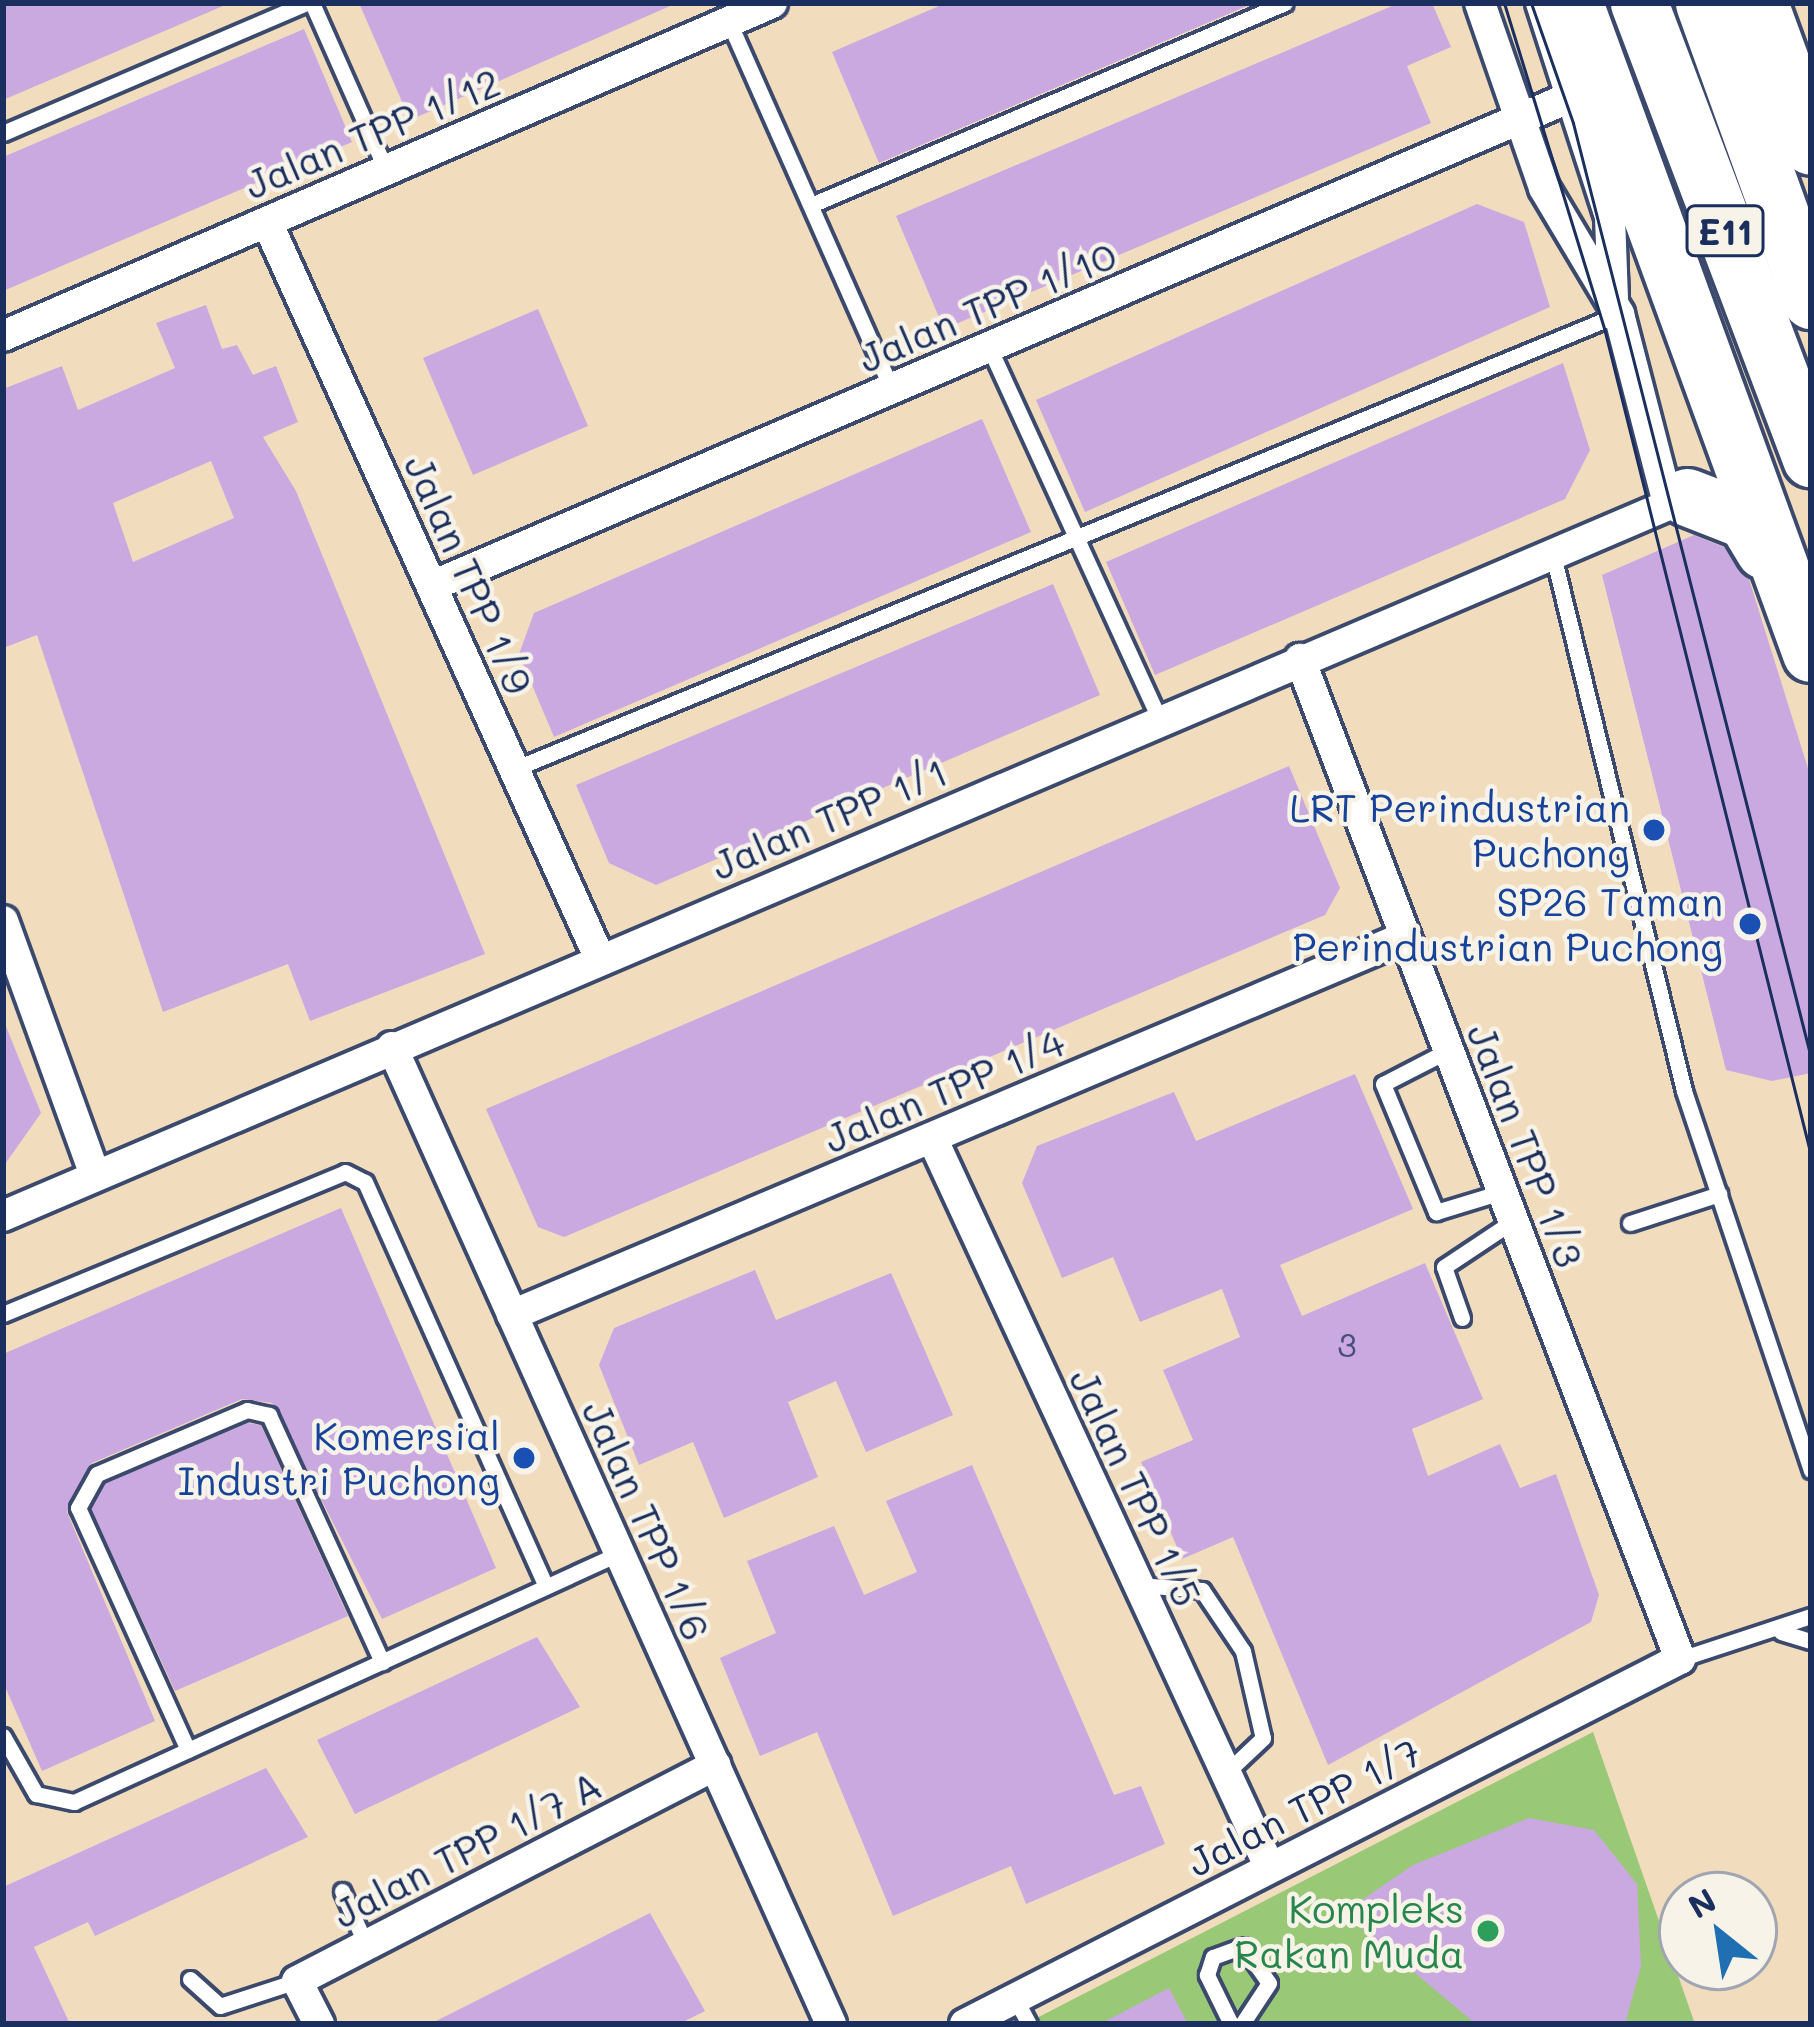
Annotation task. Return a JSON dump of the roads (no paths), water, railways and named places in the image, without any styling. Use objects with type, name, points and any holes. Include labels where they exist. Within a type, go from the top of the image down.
[{"type":"highway","name":"E11","points":[[1639,3],[1811,459]]},
{"type":"highway","name":"E11","points":[[1704,3],[1811,300]]},
{"type":"highway","points":[[1759,3],[1811,146]]},
{"type":"highway","points":[[1567,14],[1775,570],[1811,653]]},
{"type":"highway","points":[[1678,500],[1720,460],[1724,426]]},
{"type":"highway","points":[[1678,500],[1746,520],[1775,570]]},
{"type":"street","name":"Jalan TPP 1/12","points":[[3,336],[772,3]]},
{"type":"street","points":[[1480,3],[1518,120],[1566,237],[1616,306]]},
{"type":"street","points":[[1567,14],[1574,96],[1610,218],[1616,306],[1678,500]]},
{"type":"street","name":"Jalan TPP 1/10","points":[[432,586],[1574,96]]},
{"type":"street","name":"Jalan TPP 1/9","points":[[266,222],[600,959]]},
{"type":"street","name":"Jalan TPP 1/1","points":[[3,1216],[1678,500]]},
{"type":"street","name":"Jalan TPP 1/3","points":[[1300,658],[1679,1659]]},
{"type":"street","points":[[3,921],[95,1175]]},
{"type":"street","name":"Jalan TPP 1/4","points":[[512,1315],[1406,937]]},
{"type":"street","name":"Jalan TPP 1/6","points":[[392,1047],[831,2024]]},
{"type":"street","name":"Jalan TPP 1/5","points":[[932,1138],[1270,1868]]},
{"type":"street","name":"Jalan TPP 1/7","points":[[965,2024],[1022,2011],[1270,1868],[1679,1659]]},
{"type":"street","name":"Jalan TPP 1/7 A","points":[[297,1981],[715,1765]]},
{"type":"street","points":[[297,1981],[320,2024]]},
{"type":"lane","points":[[3,134],[309,3],[386,170]]},
{"type":"lane","points":[[811,205],[1285,3]]},
{"type":"lane","points":[[729,22],[892,389]]},
{"type":"lane","points":[[514,769],[1616,306]]},
{"type":"lane","points":[[989,347],[1159,719]]},
{"type":"lane","points":[[1552,550],[1719,1195],[1811,1470]]},
{"type":"lane","points":[[1449,1050],[1383,1084],[1431,1207],[1508,1207]]},
{"type":"lane","points":[[3,1314],[345,1172],[365,1182],[546,1586]]},
{"type":"lane","points":[[1630,1222],[1719,1195]]},
{"type":"lane","points":[[1462,1318],[1444,1267],[1508,1207]]},
{"type":"lane","points":[[188,1750],[78,1508],[97,1474],[247,1410],[268,1415],[382,1662]]},
{"type":"lane","points":[[3,1736],[19,1772],[52,1803],[188,1750],[620,1553]]},
{"type":"lane","points":[[1139,1585],[1202,1590],[1243,1651],[1263,1738],[1226,1773]]},
{"type":"lane","points":[[1679,1659],[1781,1632],[1811,1616]]},
{"type":"lane","points":[[1781,1632],[1811,1640]]},
{"type":"lane","points":[[342,1891],[366,1945]]},
{"type":"lane","points":[[1231,2024],[1207,1975],[1213,1957],[1243,1946],[1269,1983],[1242,2024]]},
{"type":"lane","points":[[190,1979],[220,2006],[297,1981]]},
{"type":"tram line","points":[[1504,3],[1605,332],[1811,1156]]},
{"type":"tram line","points":[[1531,3],[1573,123],[1811,1058]]},
{"type":"place","name":"LRT Perindustrian Puchong","points":[[1654,830]]},
{"type":"place","name":"SP26 Taman Perindustrian Puchong","points":[[1750,924]]},
{"type":"place","name":"Komersial Industri Puchong","points":[[524,1458]]},
{"type":"place","name":"Kompleks Rakan Muda","points":[[1488,1931]]}]
